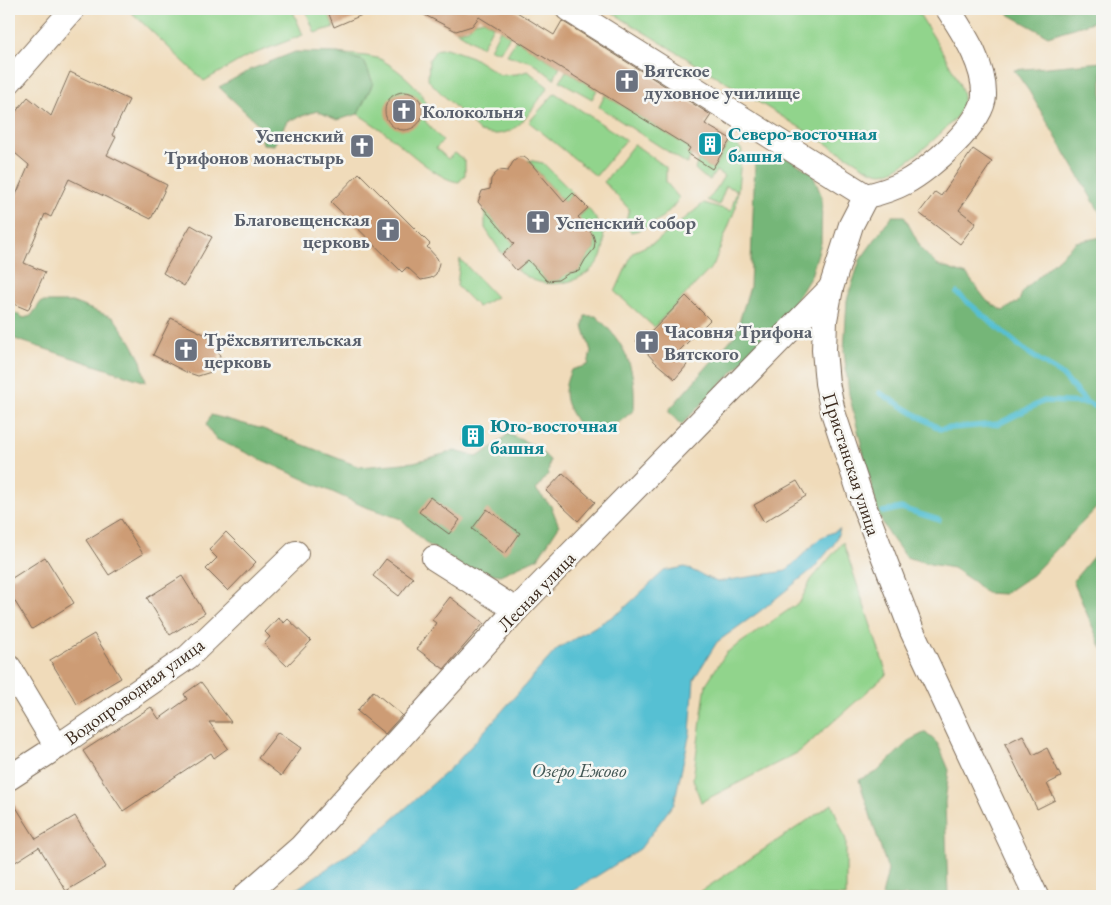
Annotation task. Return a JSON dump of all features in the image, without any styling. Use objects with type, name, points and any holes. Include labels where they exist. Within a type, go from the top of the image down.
[{"type":"street","points":[[9,82],[73,9]]},
{"type":"street","points":[[568,9],[866,196],[884,192],[907,181],[934,162],[966,131],[979,114],[984,98],[980,67],[960,27],[948,9]]},
{"type":"street","name":"Пристанская улица","points":[[866,196],[851,225],[831,288],[825,320],[824,350],[827,383],[838,430],[852,474],[912,631],[1036,896]]},
{"type":"street","name":"Лесная улица","points":[[245,896],[301,847],[516,610],[831,288]]},
{"type":"street","name":"Водопроводная улица","points":[[9,778],[188,657],[296,554]]},
{"type":"street","points":[[434,558],[516,610]]},
{"type":"street","points":[[9,666],[57,747]]},
{"type":"green space","points":[[128,9],[292,9],[303,35],[246,57],[204,81]]},
{"type":"green space","points":[[305,9],[327,9],[334,27],[315,33]]},
{"type":"green space","points":[[606,9],[916,9],[957,79],[963,96],[962,104],[951,123],[934,140],[904,164],[885,173],[878,172],[863,166]]},
{"type":"green space","points":[[1010,9],[1102,9],[1102,19],[1048,36],[1008,14]]},
{"type":"green space","points":[[484,20],[493,26],[482,47],[456,31],[468,29],[475,22]]},
{"type":"green space","points":[[500,30],[510,36],[500,52],[490,49]]},
{"type":"green space","points":[[516,40],[560,67],[554,79],[532,62],[507,55]]},
{"type":"green space","points":[[446,48],[472,57],[500,75],[528,71],[548,87],[527,116],[513,129],[493,134],[480,132],[428,80],[429,60],[436,50]]},
{"type":"green space","points":[[295,52],[337,53],[364,61],[373,83],[358,114],[337,120],[317,111],[287,121],[274,145],[263,144],[257,123],[219,87],[252,69]]},
{"type":"green space","points":[[337,53],[379,59],[397,70],[411,82],[426,104],[425,121],[443,141],[436,148],[448,159],[455,153],[465,161],[465,175],[459,182],[432,170],[387,134],[358,114],[373,83],[364,61]]},
{"type":"green space","points":[[1102,62],[1102,216],[1029,91],[1014,70]]},
{"type":"green space","points":[[566,71],[597,90],[592,99],[560,81]]},
{"type":"green space","points":[[555,93],[626,140],[596,176],[529,122]]},
{"type":"green space","points":[[605,95],[690,148],[687,153],[691,155],[687,164],[599,107]]},
{"type":"green space","points":[[731,139],[742,150],[736,207],[713,266],[654,327],[615,292],[633,252],[657,241],[704,203],[731,211],[737,190],[726,186],[719,205],[707,200],[724,176],[716,171],[710,180],[695,169],[698,160],[713,169]]},
{"type":"green space","points":[[634,144],[666,167],[666,182],[679,198],[670,210],[658,220],[645,228],[631,232],[625,225],[629,209],[604,182]]},
{"type":"green space","points":[[779,153],[812,173],[822,197],[821,243],[811,276],[784,320],[681,425],[668,411],[735,335],[750,287],[755,163]]},
{"type":"green space","points":[[528,160],[543,163],[573,193],[564,202]]},
{"type":"green space","points":[[588,208],[600,226],[604,239],[603,251],[598,262],[590,271],[569,282],[557,284],[533,280],[516,270],[528,260],[547,281],[562,278],[564,272],[573,273],[579,271],[594,249],[595,242],[593,235],[578,218]]},
{"type":"green space","points":[[485,210],[514,244],[502,254],[485,228]]},
{"type":"green space","points":[[892,216],[904,216],[922,250],[937,265],[967,275],[987,301],[1003,311],[1019,301],[1023,291],[1076,242],[1102,237],[1102,502],[1032,575],[1004,594],[986,593],[974,582],[953,568],[906,557],[888,533],[879,516],[849,394],[844,351],[847,300],[860,260]]},
{"type":"green space","points":[[460,259],[496,297],[478,307],[457,286]]},
{"type":"green space","points":[[41,302],[72,302],[114,318],[131,342],[141,361],[146,382],[9,337],[9,310],[24,318],[31,316]]},
{"type":"green space","points":[[585,316],[596,316],[607,327],[622,347],[631,369],[634,410],[609,428],[596,428],[578,424],[567,404],[565,392],[571,370],[588,365],[591,351],[583,326]]},
{"type":"green space","points":[[211,415],[263,429],[360,467],[414,462],[455,451],[477,457],[508,434],[535,446],[550,460],[548,474],[536,490],[551,506],[559,526],[538,558],[500,575],[468,570],[427,544],[401,519],[363,506],[216,439],[206,425]]},
{"type":"green space","points":[[843,542],[887,674],[799,752],[701,802],[693,779],[706,684],[726,653],[800,602],[811,580]]},
{"type":"green space","points":[[1102,546],[1102,649],[1073,581]]},
{"type":"green space","points":[[926,732],[938,744],[949,770],[945,802],[948,896],[882,896],[888,870],[859,780],[877,772],[910,740]]},
{"type":"green space","points":[[832,804],[846,840],[846,896],[694,896]]},
{"type":"water","name":"Озеро Ежово","points":[[840,529],[834,544],[814,568],[759,612],[717,642],[694,679],[690,733],[674,803],[640,849],[565,896],[289,896],[292,892],[371,839],[456,763],[557,649],[620,612],[664,571],[685,567],[717,582],[786,571],[820,538]]},
{"type":"building","points":[[327,9],[376,9],[334,27]]},
{"type":"building","name":"Вятское духовное училище","points":[[413,9],[512,9],[554,35],[562,21],[711,115],[705,124],[731,139],[712,169],[687,153],[690,148],[479,17],[472,26],[456,31]]},
{"type":"building","points":[[70,72],[129,100],[112,135],[116,137],[107,155],[167,185],[151,219],[69,179],[51,217],[45,214],[24,263],[45,272],[28,310],[9,302],[9,211],[29,165],[9,148],[9,120],[28,97],[51,116]]},
{"type":"building","name":"Колокольня","points":[[404,92],[417,98],[423,111],[417,124],[404,130],[391,124],[385,111],[391,98]]},
{"type":"building","points":[[973,149],[992,162],[959,210],[976,223],[960,244],[919,213],[935,192],[941,196]]},
{"type":"building","name":"Успенский собор","points":[[519,157],[524,157],[528,160],[564,202],[573,193],[588,208],[578,217],[593,235],[594,249],[579,271],[569,273],[558,280],[547,281],[528,260],[516,270],[502,254],[514,244],[478,202],[482,191],[490,189],[491,179],[495,174],[500,170],[508,171],[513,162]]},
{"type":"building","name":"Благовещенская церковь","points":[[359,173],[430,244],[427,247],[439,263],[436,274],[431,278],[421,280],[407,267],[402,272],[331,202]]},
{"type":"building","points":[[191,225],[212,237],[184,286],[163,273]]},
{"type":"building","points":[[686,296],[710,320],[675,355],[687,365],[675,379],[656,363],[636,341],[646,331],[649,334]]},
{"type":"building","name":"Трёхсвятительская церковь","points":[[171,318],[206,335],[216,345],[220,356],[211,372],[198,376],[153,355]]},
{"type":"building","name":"Юго-восточная башня","points":[[468,426],[483,430],[479,445],[464,441]]},
{"type":"building","points":[[563,473],[595,502],[578,521],[546,491]]},
{"type":"building","points":[[797,481],[806,496],[764,522],[754,505]]},
{"type":"building","points":[[430,497],[460,520],[449,534],[419,512]]},
{"type":"building","points":[[487,509],[520,533],[505,554],[472,529]]},
{"type":"building","points":[[121,519],[143,554],[109,575],[86,540]]},
{"type":"building","points":[[226,532],[256,562],[228,591],[206,569],[217,558],[209,550]]},
{"type":"building","points":[[45,557],[74,603],[32,629],[9,592],[9,580]]},
{"type":"building","points":[[386,559],[413,578],[399,596],[373,576]]},
{"type":"building","points":[[182,576],[205,613],[170,635],[147,598]]},
{"type":"building","points":[[450,597],[484,623],[444,669],[417,649],[436,623],[432,620]]},
{"type":"building","points":[[278,618],[284,623],[288,619],[311,641],[287,666],[264,644],[270,637],[265,632]]},
{"type":"building","points":[[94,634],[121,678],[77,704],[50,660]]},
{"type":"building","points":[[201,682],[231,722],[209,722],[228,748],[214,758],[211,753],[123,811],[83,751],[151,707],[159,719],[187,699],[184,694]]},
{"type":"building","points":[[373,691],[402,715],[385,734],[357,711]]},
{"type":"building","points":[[278,732],[301,748],[281,776],[258,758]]},
{"type":"building","points":[[1023,735],[1033,755],[1047,748],[1061,777],[1047,784],[1055,800],[1037,809],[1005,744]]},
{"type":"building","points":[[9,796],[36,839],[75,816],[106,867],[66,891],[39,847],[9,866]]},
{"type":"waterway","points":[[957,293],[1024,350],[1062,375],[1087,403]]},
{"type":"waterway","points":[[880,393],[940,429],[998,424],[1044,401],[1087,403],[1102,409]]},
{"type":"waterway","points":[[883,512],[901,508],[939,520]]},
{"type":"place","name":"Вятское духовное училище","points":[[627,81]]},
{"type":"place","name":"Колокольня","points":[[404,111]]},
{"type":"place","name":"Северо-восточная башня","points":[[710,144]]},
{"type":"place","name":"Успенский Трифонов монастырь","points":[[362,146]]},
{"type":"place","name":"Успенский собор","points":[[538,222]]},
{"type":"place","name":"Благовещенская церковь","points":[[388,230]]},
{"type":"place","name":"Часовня Трифона Вятского","points":[[647,342]]},
{"type":"place","name":"Трёхсвятительская церковь","points":[[186,350]]},
{"type":"place","name":"Юго-восточная башня","points":[[473,436]]}]
